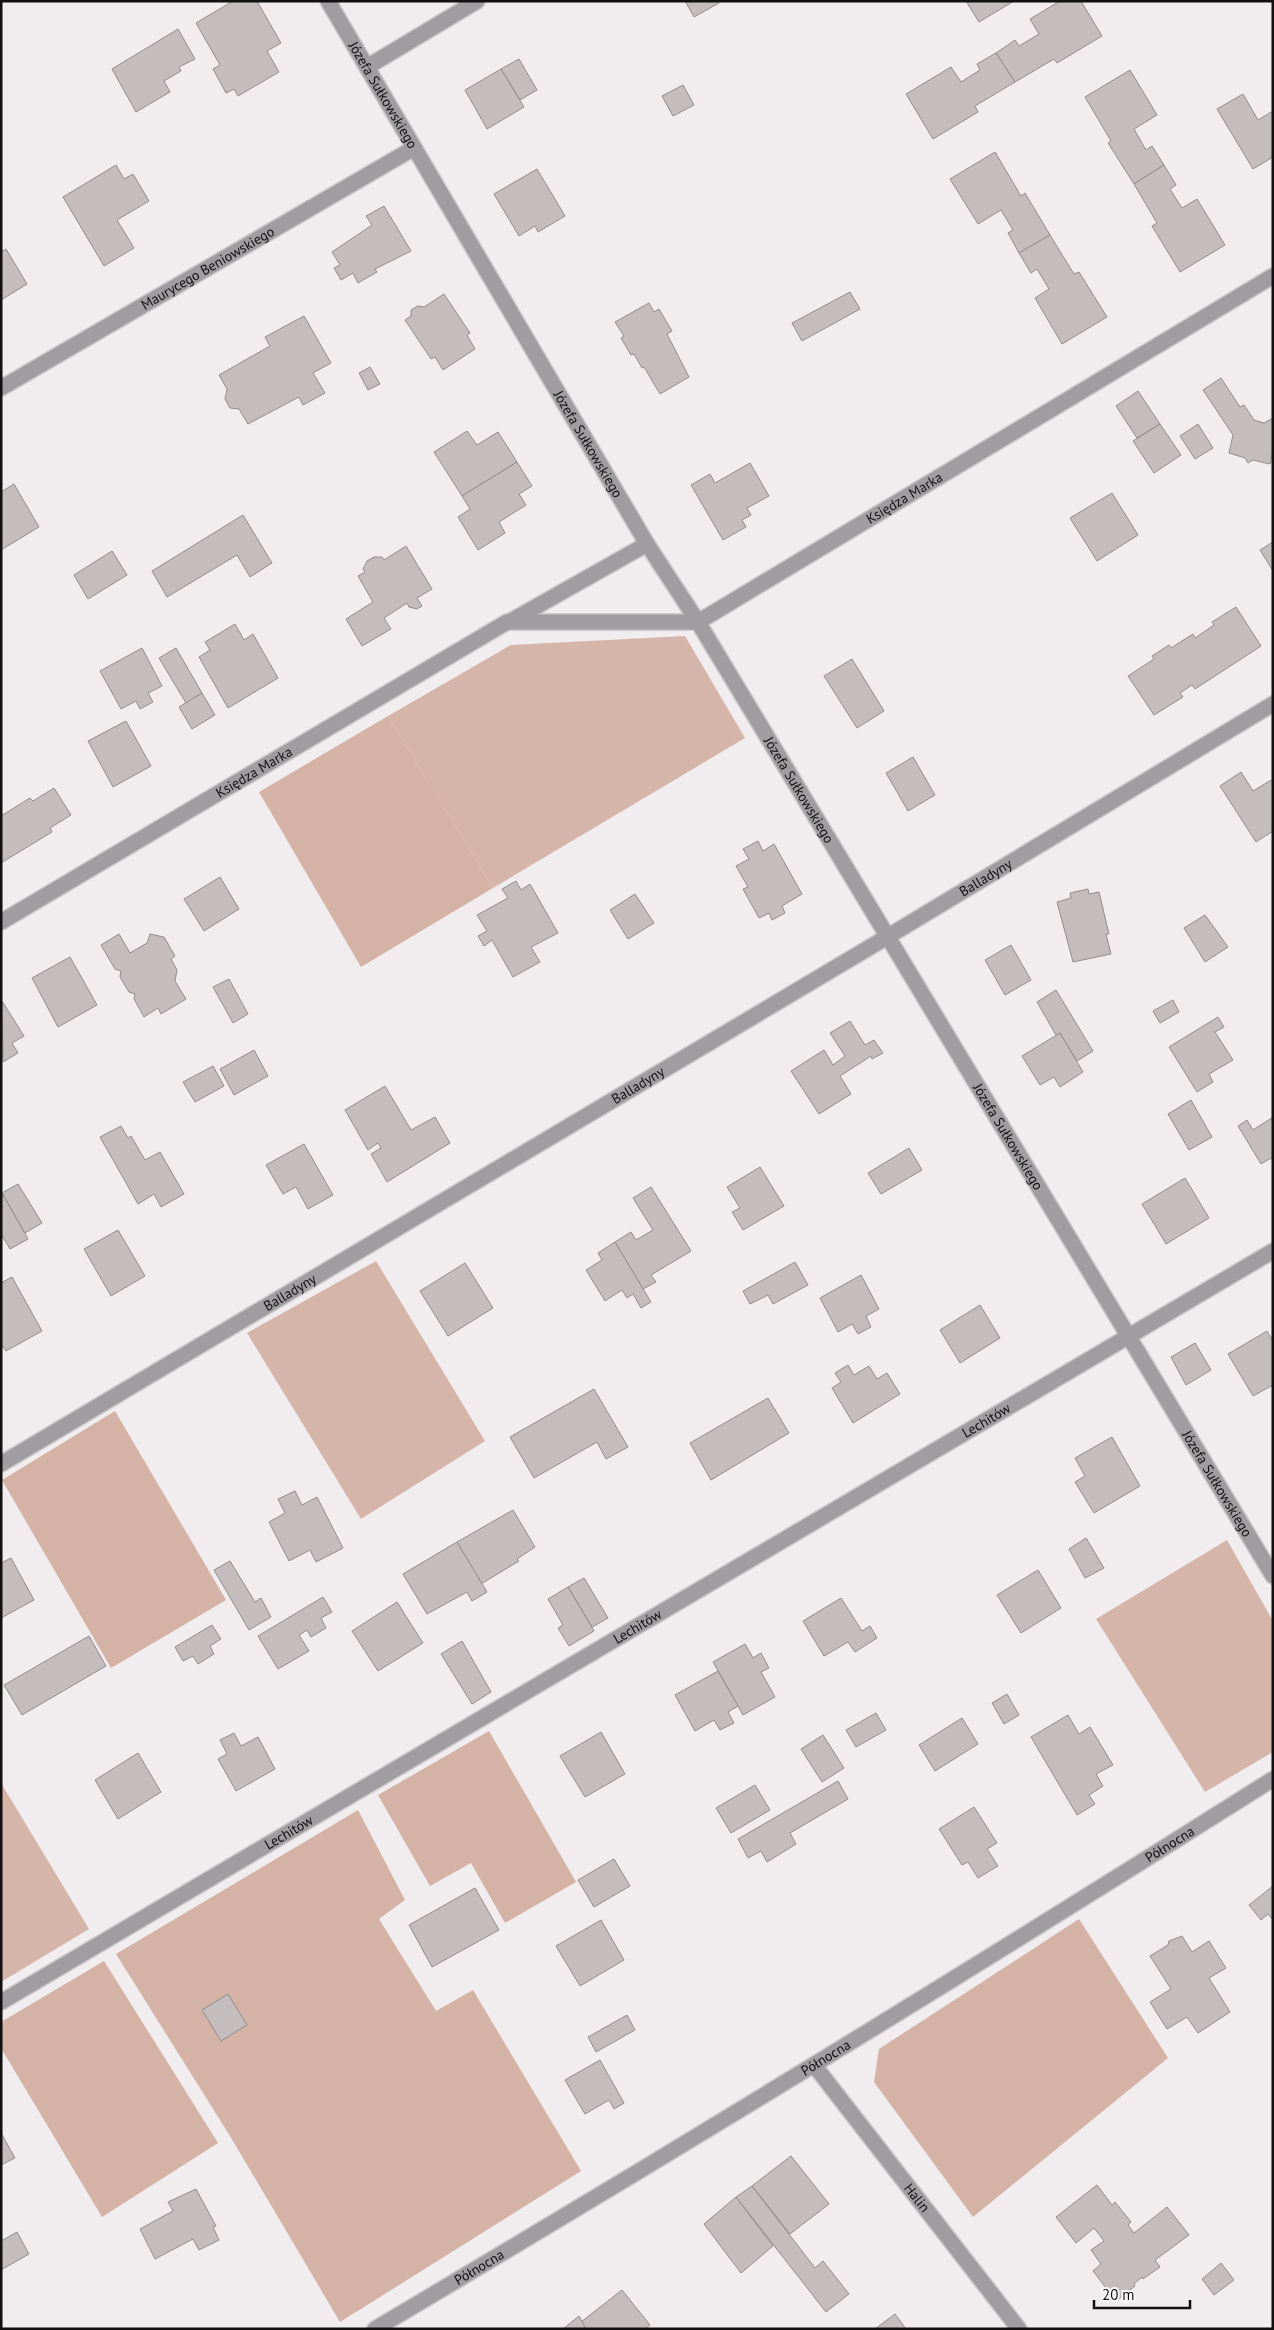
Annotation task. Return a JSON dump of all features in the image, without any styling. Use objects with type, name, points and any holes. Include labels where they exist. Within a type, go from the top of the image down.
[{"type":"street","name":"Józefa Sułkowskiego","points":[[328,1],[647,544],[698,622],[1273,1576]]},
{"type":"street","points":[[367,67],[477,1]]},
{"type":"street","name":"Maurycego Beniowskiego","points":[[1,388],[414,148]]},
{"type":"street","name":"Księdza Marka","points":[[698,622],[1273,276]]},
{"type":"street","name":"Księdza Marka","points":[[1,922],[507,622],[647,544]]},
{"type":"street","points":[[507,622],[698,622]]},
{"type":"street","name":"Balladyny","points":[[1,1464],[887,937],[1273,704]]},
{"type":"street","name":"Lechitów","points":[[1,2002],[1130,1337],[1273,1250]]},
{"type":"street","name":"Północna","points":[[375,2329],[814,2065],[1273,1779]]},
{"type":"street","name":"Halin","points":[[814,2065],[1019,2329]]},
{"type":"shaded area","points":[[685,636],[745,738],[493,888],[388,716],[511,645]]},
{"type":"shaded area","points":[[388,716],[493,888],[361,967],[259,792]]},
{"type":"shaded area","points":[[376,1261],[485,1441],[361,1519],[247,1333]]},
{"type":"shaded area","points":[[115,1411],[226,1600],[111,1668],[2,1480]]},
{"type":"shaded area","points":[[1227,1540],[1273,1621],[1273,1752],[1205,1792],[1096,1619]]},
{"type":"shaded area","points":[[489,1731],[576,1882],[505,1923],[471,1863],[430,1886],[378,1795]]},
{"type":"shaded area","points":[[1,1783],[89,1929],[1,1982]]},
{"type":"shaded area","points":[[358,1810],[405,1900],[379,1919],[436,2011],[473,1990],[581,2171],[340,2322],[230,2136],[116,1954]]},
{"type":"shaded area","points":[[1079,1919],[1168,2058],[973,2217],[874,2082],[879,2049]]},
{"type":"shaded area","points":[[104,1961],[218,2143],[102,2217],[1,2048],[1,2022]]},
{"type":"building","points":[[233,1],[257,1],[281,43],[267,51],[279,72],[238,96],[234,89],[226,93],[213,69],[220,65],[196,23]]},
{"type":"building","points":[[685,1],[718,1],[719,3],[694,17]]},
{"type":"building","points":[[966,1],[1014,1],[979,22]]},
{"type":"building","points":[[1060,1],[1081,1],[1102,36],[1057,63],[1054,59],[1015,82],[996,53],[1015,40],[1019,46],[1039,34],[1030,19]]},
{"type":"building","points":[[178,29],[195,59],[179,67],[181,71],[164,81],[170,92],[136,112],[112,69]]},
{"type":"building","points":[[996,53],[1015,82],[975,106],[978,112],[933,139],[906,94],[951,67],[961,82],[980,70],[977,64]]},
{"type":"building","points":[[519,59],[537,90],[520,100],[501,69]]},
{"type":"building","points":[[501,69],[524,107],[487,129],[465,90]]},
{"type":"building","points":[[1130,70],[1157,115],[1134,129],[1146,150],[1152,146],[1164,165],[1134,184],[1108,143],[1111,141],[1085,97]]},
{"type":"building","points":[[683,85],[694,105],[673,116],[662,96]]},
{"type":"building","points":[[1243,94],[1258,120],[1273,111],[1273,157],[1253,169],[1217,109]]},
{"type":"building","points":[[995,152],[1021,196],[1025,193],[1050,235],[1019,253],[1008,233],[1013,230],[1001,210],[978,224],[950,179]]},
{"type":"building","points":[[116,165],[124,179],[133,174],[149,201],[117,220],[134,248],[104,266],[63,197]]},
{"type":"building","points":[[1164,165],[1176,185],[1170,189],[1182,208],[1197,199],[1225,245],[1180,272],[1152,226],[1157,223],[1134,184]]},
{"type":"building","points":[[537,169],[565,216],[538,232],[535,226],[519,236],[494,194]]},
{"type":"building","points":[[384,206],[411,251],[375,269],[377,272],[358,283],[353,273],[341,280],[334,268],[340,265],[332,252],[372,225],[366,216]]},
{"type":"building","points":[[1050,235],[1074,274],[1079,272],[1107,317],[1062,344],[1035,298],[1049,289],[1037,269],[1031,273],[1019,253]]},
{"type":"building","points":[[6,249],[27,284],[1,300],[1,252]]},
{"type":"building","points":[[850,292],[860,309],[802,341],[792,323]]},
{"type":"building","points":[[444,294],[470,333],[467,335],[475,349],[443,370],[435,357],[431,359],[405,320],[411,316],[411,310],[418,306],[424,307]]},
{"type":"building","points":[[649,303],[654,312],[659,309],[672,331],[667,334],[689,377],[660,394],[644,367],[642,368],[634,354],[631,355],[621,338],[624,336],[615,322]]},
{"type":"building","points":[[304,316],[331,363],[313,373],[325,393],[303,405],[299,397],[248,424],[239,409],[230,408],[225,399],[227,389],[219,375],[270,346],[265,337]]},
{"type":"building","points":[[370,367],[380,384],[368,390],[359,373]]},
{"type":"building","points":[[1221,378],[1240,407],[1244,405],[1254,420],[1264,423],[1273,418],[1273,451],[1270,464],[1253,460],[1248,463],[1245,458],[1229,453],[1233,435],[1203,390]]},
{"type":"building","points":[[1138,391],[1160,424],[1137,438],[1116,406]]},
{"type":"building","points":[[1160,424],[1181,455],[1154,473],[1133,441]]},
{"type":"building","points":[[1198,424],[1213,448],[1195,459],[1180,436]]},
{"type":"building","points":[[467,431],[477,445],[498,432],[517,462],[462,496],[434,452]]},
{"type":"building","points":[[517,462],[532,486],[519,494],[526,505],[499,522],[505,533],[478,550],[458,517],[470,509],[462,496]]},
{"type":"building","points":[[750,463],[769,496],[747,508],[751,515],[742,520],[746,527],[723,540],[691,485],[710,474],[715,483]]},
{"type":"building","points":[[14,484],[39,527],[1,550],[1,492]]},
{"type":"building","points":[[1112,493],[1138,535],[1097,561],[1070,518]]},
{"type":"building","points":[[243,515],[272,563],[250,577],[237,555],[167,597],[152,571]]},
{"type":"building","points":[[1273,542],[1273,571],[1260,550]]},
{"type":"building","points":[[406,546],[432,589],[417,598],[422,606],[417,609],[409,607],[407,603],[384,618],[391,629],[362,646],[346,619],[373,602],[358,576],[365,572],[363,569],[367,561],[374,557],[382,557],[384,560]]},
{"type":"building","points":[[112,551],[127,575],[88,599],[74,575]]},
{"type":"building","points":[[1236,607],[1261,646],[1195,689],[1192,685],[1180,693],[1183,697],[1154,715],[1128,676],[1154,659],[1152,656],[1169,645],[1171,648],[1193,634],[1195,638],[1214,625],[1212,622]]},
{"type":"building","points":[[235,624],[244,640],[253,634],[278,678],[228,708],[199,657],[210,650],[205,642]]},
{"type":"building","points":[[142,648],[162,686],[148,693],[153,702],[140,709],[136,701],[121,709],[100,671]]},
{"type":"building","points":[[176,648],[202,693],[186,703],[159,658]]},
{"type":"building","points":[[852,659],[884,711],[857,728],[824,676]]},
{"type":"building","points":[[202,693],[215,715],[192,729],[179,707]]},
{"type":"building","points":[[126,721],[151,766],[113,787],[88,741]]},
{"type":"building","points":[[913,757],[935,795],[908,811],[886,773]]},
{"type":"building","points":[[1241,772],[1253,791],[1273,779],[1273,831],[1256,842],[1220,786]]},
{"type":"building","points":[[54,788],[71,815],[50,828],[52,832],[1,863],[1,816],[30,798],[33,801]]},
{"type":"building","points":[[758,841],[763,851],[774,844],[802,894],[782,906],[785,913],[772,920],[769,913],[759,918],[743,889],[748,887],[736,866],[749,859],[743,849]]},
{"type":"building","points":[[220,877],[239,909],[204,931],[184,899]]},
{"type":"building","points":[[516,881],[521,890],[530,884],[558,933],[531,947],[540,962],[513,977],[492,940],[484,946],[478,936],[487,931],[477,915],[508,898],[502,889]]},
{"type":"building","points":[[1088,889],[1089,894],[1099,892],[1109,934],[1106,934],[1111,954],[1073,962],[1057,902],[1071,898],[1070,893]]},
{"type":"building","points":[[635,894],[654,923],[628,939],[610,910]]},
{"type":"building","points":[[1205,915],[1228,947],[1205,962],[1184,928]]},
{"type":"building","points":[[119,934],[130,953],[147,943],[150,934],[164,937],[175,956],[171,959],[177,970],[175,981],[186,999],[161,1014],[158,1008],[144,1017],[134,999],[135,994],[129,992],[120,977],[121,971],[115,969],[101,945]]},
{"type":"building","points":[[1011,945],[1031,980],[1005,995],[985,960]]},
{"type":"building","points":[[70,957],[97,1005],[58,1027],[32,978]]},
{"type":"building","points":[[229,979],[248,1014],[233,1023],[213,987]]},
{"type":"building","points":[[1056,990],[1093,1051],[1077,1061],[1060,1033],[1056,1035],[1037,1002]]},
{"type":"building","points":[[1173,1000],[1179,1012],[1160,1023],[1153,1011]]},
{"type":"building","points":[[2,1001],[24,1036],[12,1043],[18,1053],[3,1062]]},
{"type":"building","points":[[1218,1017],[1224,1027],[1215,1032],[1233,1060],[1209,1074],[1213,1082],[1197,1092],[1169,1047]]},
{"type":"building","points":[[850,1021],[865,1045],[874,1040],[883,1053],[872,1059],[871,1056],[840,1076],[851,1094],[819,1114],[791,1071],[824,1050],[833,1065],[845,1056],[830,1033]]},
{"type":"building","points":[[1060,1033],[1083,1072],[1060,1087],[1054,1077],[1040,1085],[1022,1056]]},
{"type":"building","points":[[254,1050],[268,1076],[234,1095],[220,1069]]},
{"type":"building","points":[[213,1066],[224,1086],[195,1102],[183,1082]]},
{"type":"building","points":[[385,1086],[411,1130],[435,1117],[450,1143],[387,1182],[371,1154],[381,1148],[378,1143],[368,1150],[345,1110]]},
{"type":"building","points":[[1191,1100],[1212,1137],[1189,1150],[1168,1114]]},
{"type":"building","points":[[1273,1117],[1273,1161],[1271,1158],[1261,1164],[1238,1126],[1247,1120],[1253,1130]]},
{"type":"building","points":[[121,1126],[128,1138],[131,1136],[145,1160],[160,1152],[184,1194],[161,1207],[154,1194],[138,1204],[100,1137]]},
{"type":"building","points":[[304,1144],[333,1195],[308,1209],[296,1187],[283,1194],[266,1165]]},
{"type":"building","points":[[909,1148],[922,1170],[881,1194],[868,1173]]},
{"type":"building","points":[[760,1167],[784,1206],[743,1230],[732,1212],[740,1208],[727,1187]]},
{"type":"building","points":[[1185,1178],[1209,1218],[1166,1244],[1142,1204]]},
{"type":"building","points":[[18,1184],[42,1223],[25,1233],[2,1193]]},
{"type":"building","points":[[651,1187],[691,1251],[651,1275],[656,1282],[643,1289],[615,1242],[631,1232],[636,1240],[653,1230],[633,1198]]},
{"type":"building","points":[[2,1193],[28,1239],[10,1249],[1,1234]]},
{"type":"building","points":[[118,1230],[145,1276],[111,1296],[84,1249]]},
{"type":"building","points":[[615,1242],[651,1302],[641,1308],[633,1294],[627,1298],[622,1290],[605,1301],[586,1270],[602,1260],[598,1253]]},
{"type":"building","points":[[795,1262],[808,1285],[773,1304],[768,1295],[750,1304],[743,1291]]},
{"type":"building","points":[[465,1263],[493,1308],[448,1336],[420,1291]]},
{"type":"building","points":[[861,1275],[879,1309],[866,1316],[871,1327],[858,1334],[852,1324],[838,1332],[820,1298]]},
{"type":"building","points":[[12,1277],[42,1331],[6,1351],[1,1344],[1,1283]]},
{"type":"building","points":[[980,1305],[1000,1338],[960,1363],[940,1330]]},
{"type":"building","points":[[1267,1331],[1273,1341],[1273,1385],[1253,1396],[1228,1354]]},
{"type":"building","points":[[1195,1343],[1211,1370],[1186,1385],[1171,1357]]},
{"type":"building","points":[[848,1365],[854,1375],[869,1366],[877,1379],[887,1373],[900,1394],[853,1423],[832,1388],[841,1382],[835,1373]]},
{"type":"building","points":[[594,1389],[628,1447],[606,1459],[597,1442],[534,1478],[510,1437]]},
{"type":"building","points":[[768,1398],[789,1433],[711,1480],[690,1443]]},
{"type":"building","points":[[1112,1437],[1140,1486],[1094,1513],[1075,1482],[1085,1476],[1075,1458]]},
{"type":"building","points":[[295,1491],[302,1505],[317,1497],[343,1548],[316,1562],[310,1550],[289,1561],[269,1522],[285,1513],[278,1499]]},
{"type":"building","points":[[513,1510],[535,1547],[517,1559],[519,1561],[481,1584],[457,1542]]},
{"type":"building","points":[[1086,1538],[1104,1568],[1085,1578],[1069,1549]]},
{"type":"building","points":[[457,1542],[487,1592],[472,1601],[467,1592],[427,1614],[403,1574]]},
{"type":"building","points":[[11,1558],[34,1600],[1,1618],[1,1563]]},
{"type":"building","points":[[230,1561],[255,1602],[261,1598],[271,1617],[249,1630],[214,1570]]},
{"type":"building","points":[[1038,1570],[1061,1608],[1021,1633],[997,1595]]},
{"type":"building","points":[[584,1578],[608,1618],[592,1627],[568,1587]]},
{"type":"building","points":[[568,1587],[594,1631],[569,1646],[558,1628],[563,1625],[548,1599]]},
{"type":"building","points":[[323,1597],[332,1612],[321,1618],[326,1628],[311,1637],[307,1630],[299,1635],[309,1651],[278,1669],[258,1636]]},
{"type":"building","points":[[841,1598],[862,1631],[870,1626],[877,1638],[855,1652],[848,1642],[824,1656],[803,1621]]},
{"type":"building","points":[[397,1602],[423,1643],[378,1671],[352,1631]]},
{"type":"building","points":[[212,1625],[221,1639],[210,1646],[214,1654],[198,1664],[193,1656],[183,1661],[175,1647]]},
{"type":"building","points":[[89,1636],[106,1666],[22,1715],[4,1685]]},
{"type":"building","points":[[462,1641],[491,1692],[472,1704],[441,1654]]},
{"type":"building","points":[[745,1644],[753,1658],[761,1653],[769,1668],[761,1672],[775,1697],[743,1715],[713,1662]]},
{"type":"building","points":[[718,1671],[738,1706],[728,1712],[734,1723],[720,1730],[714,1720],[695,1731],[675,1695]]},
{"type":"building","points":[[1007,1694],[1019,1715],[1004,1724],[992,1703]]},
{"type":"building","points":[[876,1713],[886,1730],[856,1747],[846,1730]]},
{"type":"building","points":[[1068,1715],[1079,1734],[1090,1727],[1113,1765],[1096,1774],[1103,1786],[1089,1795],[1095,1804],[1077,1815],[1031,1737]]},
{"type":"building","points":[[962,1718],[978,1744],[935,1771],[919,1745]]},
{"type":"building","points":[[601,1732],[625,1774],[585,1797],[560,1756]]},
{"type":"building","points":[[234,1733],[241,1746],[258,1737],[275,1769],[236,1791],[218,1759],[227,1754],[220,1740]]},
{"type":"building","points":[[823,1735],[844,1768],[822,1782],[801,1749]]},
{"type":"building","points":[[138,1753],[161,1792],[118,1819],[95,1780]]},
{"type":"building","points":[[838,1781],[848,1799],[790,1833],[796,1844],[767,1862],[761,1851],[748,1858],[738,1839]]},
{"type":"building","points":[[755,1785],[770,1810],[731,1833],[716,1808]]},
{"type":"building","points":[[974,1807],[997,1843],[987,1849],[998,1866],[978,1878],[968,1862],[962,1865],[939,1829]]},
{"type":"building","points":[[614,1859],[630,1886],[594,1907],[578,1880]]},
{"type":"building","points":[[1273,1886],[1273,1920],[1268,1914],[1261,1920],[1249,1905]]},
{"type":"building","points":[[475,1888],[499,1930],[432,1967],[409,1925]]},
{"type":"building","points":[[601,1920],[624,1960],[580,1986],[556,1946]]},
{"type":"building","points":[[1182,1936],[1192,1952],[1209,1941],[1226,1968],[1209,1978],[1230,2012],[1198,2033],[1187,2017],[1167,2029],[1150,2002],[1171,1989],[1150,1956],[1168,1945],[1169,1941]]},
{"type":"building","points":[[228,1994],[247,2025],[221,2041],[202,2010]]},
{"type":"building","points":[[627,2015],[635,2030],[596,2052],[588,2037]]},
{"type":"building","points":[[600,2060],[624,2103],[614,2109],[609,2100],[585,2114],[565,2080]]},
{"type":"building","points":[[1,2133],[15,2158],[1,2165]]},
{"type":"building","points":[[791,2156],[829,2204],[790,2234],[752,2186]]},
{"type":"building","points":[[1097,2185],[1112,2205],[1115,2202],[1131,2222],[1128,2225],[1134,2233],[1167,2207],[1189,2235],[1155,2260],[1160,2267],[1143,2279],[1142,2277],[1134,2284],[1135,2286],[1116,2301],[1093,2271],[1101,2264],[1091,2250],[1104,2241],[1094,2228],[1076,2243],[1056,2217]]},
{"type":"building","points":[[752,2186],[815,2268],[823,2261],[849,2294],[826,2312],[736,2197]]},
{"type":"building","points":[[196,2189],[216,2226],[213,2227],[219,2240],[199,2250],[193,2239],[155,2259],[140,2229],[173,2211],[168,2202]]},
{"type":"building","points":[[736,2197],[773,2246],[741,2273],[704,2224]]},
{"type":"building","points":[[17,2232],[29,2254],[1,2270],[1,2241]]},
{"type":"building","points":[[1221,2263],[1234,2280],[1214,2295],[1202,2279]]},
{"type":"building","points":[[622,2290],[650,2325],[645,2329],[586,2329],[581,2322]]},
{"type":"building","points":[[895,2314],[906,2329],[875,2329]]},
{"type":"building","points":[[579,2316],[586,2329],[563,2329]]}]
